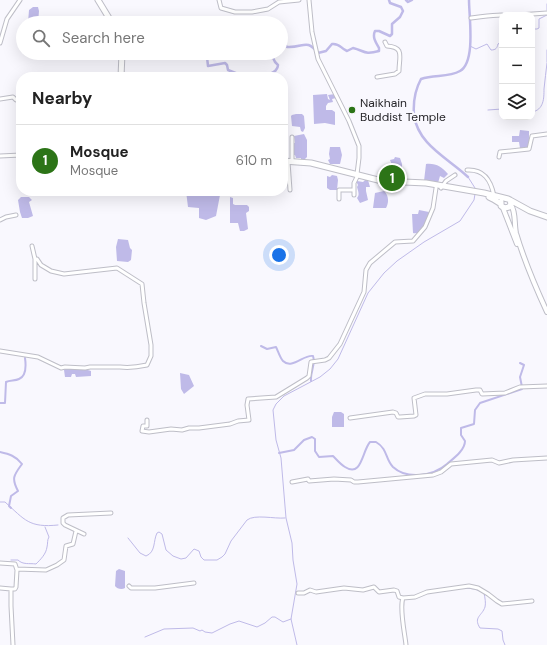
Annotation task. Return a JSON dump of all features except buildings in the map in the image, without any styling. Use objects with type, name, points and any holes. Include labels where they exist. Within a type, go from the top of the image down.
[{"type":"highway","points":[[98,0],[108,16]]},
{"type":"highway","points":[[121,72],[122,60]]},
{"type":"highway","points":[[288,162],[311,163],[382,181],[420,183],[494,196],[547,219]]},
{"type":"highway","points":[[484,194],[502,206],[508,208],[509,202]]},
{"type":"highway","points":[[502,206],[502,200],[509,202]]},
{"type":"main road","points":[[509,202],[512,207],[516,232],[526,263],[547,312]]},
{"type":"main road","points":[[502,206],[530,279],[538,292]]},
{"type":"street","points":[[0,43],[8,19],[20,0]]},
{"type":"street","points":[[219,0],[220,8],[235,12],[246,12],[268,9],[279,2],[299,0]]},
{"type":"street","points":[[309,0],[315,50],[358,141],[358,174],[354,183],[354,195]]},
{"type":"street","points":[[535,14],[547,14]]},
{"type":"street","points":[[470,18],[499,15]]},
{"type":"street","points":[[378,77],[395,74],[399,71],[400,52],[396,47],[387,46],[385,42]]},
{"type":"street","points":[[0,99],[13,97],[16,100]]},
{"type":"street","points":[[499,157],[500,152],[529,149],[532,136],[547,134]]},
{"type":"street","points":[[290,190],[288,162],[292,137]]},
{"type":"street","points":[[0,156],[16,155]]},
{"type":"street","points":[[467,170],[474,170],[484,174],[491,184],[494,196]]},
{"type":"street","points":[[147,420],[147,426],[143,426],[142,431],[149,432],[171,428],[182,430],[249,420],[247,405],[248,400],[276,397],[302,382],[309,376],[311,362],[329,358],[343,338],[364,292],[366,270],[368,265],[392,243],[398,241],[413,241],[425,227],[440,187],[455,174]]},
{"type":"street","points":[[338,199],[340,190],[354,190]]},
{"type":"street","points":[[0,220],[16,214]]},
{"type":"street","points":[[32,246],[35,259],[36,279]]},
{"type":"street","points":[[0,351],[38,357],[61,368],[124,368],[140,366],[147,365],[151,356],[151,345],[142,284],[117,268],[64,274],[51,271],[35,259]]},
{"type":"street","points":[[350,418],[393,412],[400,417],[414,416],[416,415],[415,396],[425,394],[447,394],[480,390],[482,394],[501,394],[520,387],[547,386]]},
{"type":"street","points":[[292,482],[308,479],[310,481],[334,479],[351,480],[354,482],[399,479],[433,475],[441,472],[451,464],[467,464],[492,460],[498,463],[513,460],[547,458]]},
{"type":"street","points":[[84,534],[64,524],[63,518],[66,516],[111,513]]},
{"type":"street","points":[[16,569],[46,570],[57,565],[64,560],[66,546],[73,544],[76,531]]},
{"type":"street","points":[[0,563],[14,564],[16,569],[16,588],[0,588]]},
{"type":"street","points":[[129,586],[131,588],[155,588],[194,583]]},
{"type":"street","points":[[298,593],[304,593],[310,590],[316,592],[344,588],[363,590],[374,587],[379,592],[397,591],[399,597],[403,598],[415,597],[427,592],[469,586],[478,588],[502,604],[532,601]]},
{"type":"street","points":[[11,589],[10,606],[13,645]]},
{"type":"street","points":[[403,598],[402,609],[406,645]]},
{"type":"shaded area","points":[[33,7],[38,7],[39,16],[29,16],[29,10]]},
{"type":"shaded area","points":[[327,94],[328,99],[330,100],[328,95],[335,94],[336,98],[332,99],[333,102],[328,103],[326,110],[332,110],[335,112],[335,125],[325,123],[314,124],[313,95]]},
{"type":"shaded area","points":[[302,114],[304,116],[305,128],[303,132],[301,131],[300,127],[292,126],[291,116]]},
{"type":"shaded area","points":[[520,130],[529,131],[529,148],[520,148],[519,142],[512,142],[512,136],[519,136]]},
{"type":"shaded area","points":[[304,134],[307,140],[307,157],[305,159],[296,158],[295,155],[293,155],[293,143],[295,143],[294,136]]},
{"type":"shaded area","points":[[330,147],[340,147],[342,155],[340,164],[330,164],[328,160],[330,159]]},
{"type":"shaded area","points":[[395,157],[400,158],[402,164],[402,179],[398,179],[395,175],[390,175],[392,165],[390,160],[394,159]]},
{"type":"shaded area","points":[[426,164],[438,166],[448,174],[444,178],[440,176],[438,183],[424,181]]},
{"type":"shaded area","points":[[332,175],[337,176],[337,190],[330,190],[327,188],[327,176],[330,177]]},
{"type":"shaded area","points":[[366,179],[368,180],[370,187],[366,187],[368,200],[360,203],[357,198],[359,194],[357,181],[363,182]]},
{"type":"shaded area","points":[[384,191],[388,199],[386,208],[373,208],[375,193]]},
{"type":"shaded area","points":[[187,196],[220,196],[216,216],[206,220],[199,218],[199,208],[188,207]]},
{"type":"shaded area","points":[[21,197],[29,197],[32,200],[29,202],[33,216],[22,218],[18,200]]},
{"type":"shaded area","points":[[230,197],[233,198],[233,204],[247,205],[249,207],[249,211],[246,213],[248,229],[244,231],[240,231],[238,223],[230,223]]},
{"type":"shaded area","points":[[419,210],[429,212],[428,219],[423,230],[413,233],[412,214],[418,214]]},
{"type":"shaded area","points":[[118,239],[128,240],[132,250],[131,260],[128,262],[117,261],[116,247]]},
{"type":"shaded area","points":[[65,368],[91,371],[91,376],[76,377],[75,374],[72,374],[71,377],[65,377]]},
{"type":"shaded area","points":[[180,373],[189,375],[194,386],[184,394],[181,389]]},
{"type":"shaded area","points":[[334,412],[341,412],[344,414],[344,427],[332,427],[332,417]]},
{"type":"shaded area","points":[[119,569],[125,571],[125,588],[122,589],[115,586],[116,571]]},
{"type":"waterway","points":[[288,47],[307,45],[314,48],[318,53],[326,51],[332,44],[335,44],[347,51],[353,48],[367,53],[379,51],[374,38],[375,31],[379,31],[390,36],[392,34],[392,24],[400,17],[403,11],[401,7],[390,3],[389,0]]},
{"type":"waterway","points":[[406,0],[408,2],[412,0]]},
{"type":"waterway","points":[[468,177],[435,150],[421,135],[414,115],[414,101],[421,79],[455,73],[460,71],[465,66],[470,49],[469,0]]},
{"type":"waterway","points":[[547,4],[547,10]]},
{"type":"waterway","points":[[535,29],[539,28],[539,19],[547,15]]},
{"type":"waterway","points":[[470,46],[476,49],[487,44],[491,50],[493,50],[499,43]]},
{"type":"waterway","points":[[547,50],[547,62]]},
{"type":"waterway","points":[[207,60],[208,66],[225,63],[228,70],[233,72]]},
{"type":"waterway","points":[[273,72],[278,67],[274,60]]},
{"type":"waterway","points":[[535,111],[541,106],[544,96],[547,63]]},
{"type":"waterway","points":[[488,110],[499,109]]},
{"type":"waterway","points":[[468,177],[475,188]]},
{"type":"waterway","points":[[297,645],[291,619],[297,584],[292,543],[286,518],[281,458],[276,440],[273,410],[276,404],[284,396],[320,377],[330,369],[338,359],[368,293],[384,273],[397,261],[424,242],[460,221],[474,200],[475,194]]},
{"type":"waterway","points":[[261,346],[267,349],[276,347],[282,360],[290,364],[306,357],[313,356],[314,362],[311,381]]},
{"type":"waterway","points":[[0,403],[5,403],[6,382],[17,380],[23,375],[25,358]]},
{"type":"waterway","points":[[279,453],[294,450],[304,440],[312,437],[315,439],[315,451],[319,457],[333,456],[345,467],[355,469],[361,462],[370,442],[376,442],[385,451],[390,464],[399,471],[405,474],[413,475],[427,474],[447,464],[461,451],[465,444],[465,441],[461,435],[461,428],[474,424],[475,410],[480,403],[522,389],[520,377],[524,365],[520,363]]},
{"type":"waterway","points":[[0,452],[12,456],[22,464],[14,477],[18,491],[11,496],[9,506],[11,508]]},
{"type":"waterway","points":[[0,502],[5,502],[23,518],[34,524],[48,526],[58,525]]},
{"type":"waterway","points":[[128,538],[140,553],[146,556],[151,552],[157,533],[159,532],[162,534],[166,550],[173,556],[181,559],[186,558],[194,549],[199,551],[204,560],[217,560],[225,554],[231,541],[250,518],[285,518]]},
{"type":"waterway","points":[[11,560],[36,564],[46,550],[49,537],[45,527]]},
{"type":"waterway","points":[[466,588],[475,589],[484,593],[485,607],[477,621],[478,624],[480,628],[498,629],[502,631],[505,645]]},
{"type":"waterway","points":[[145,637],[164,629],[193,628],[212,633],[239,621],[257,627],[272,617],[275,617],[283,622],[291,619]]},
{"type":"place","name":"Naikhain Buddist Temple","points":[[352,110]]},
{"type":"place","name":"Mosque","points":[[392,178]]}]
